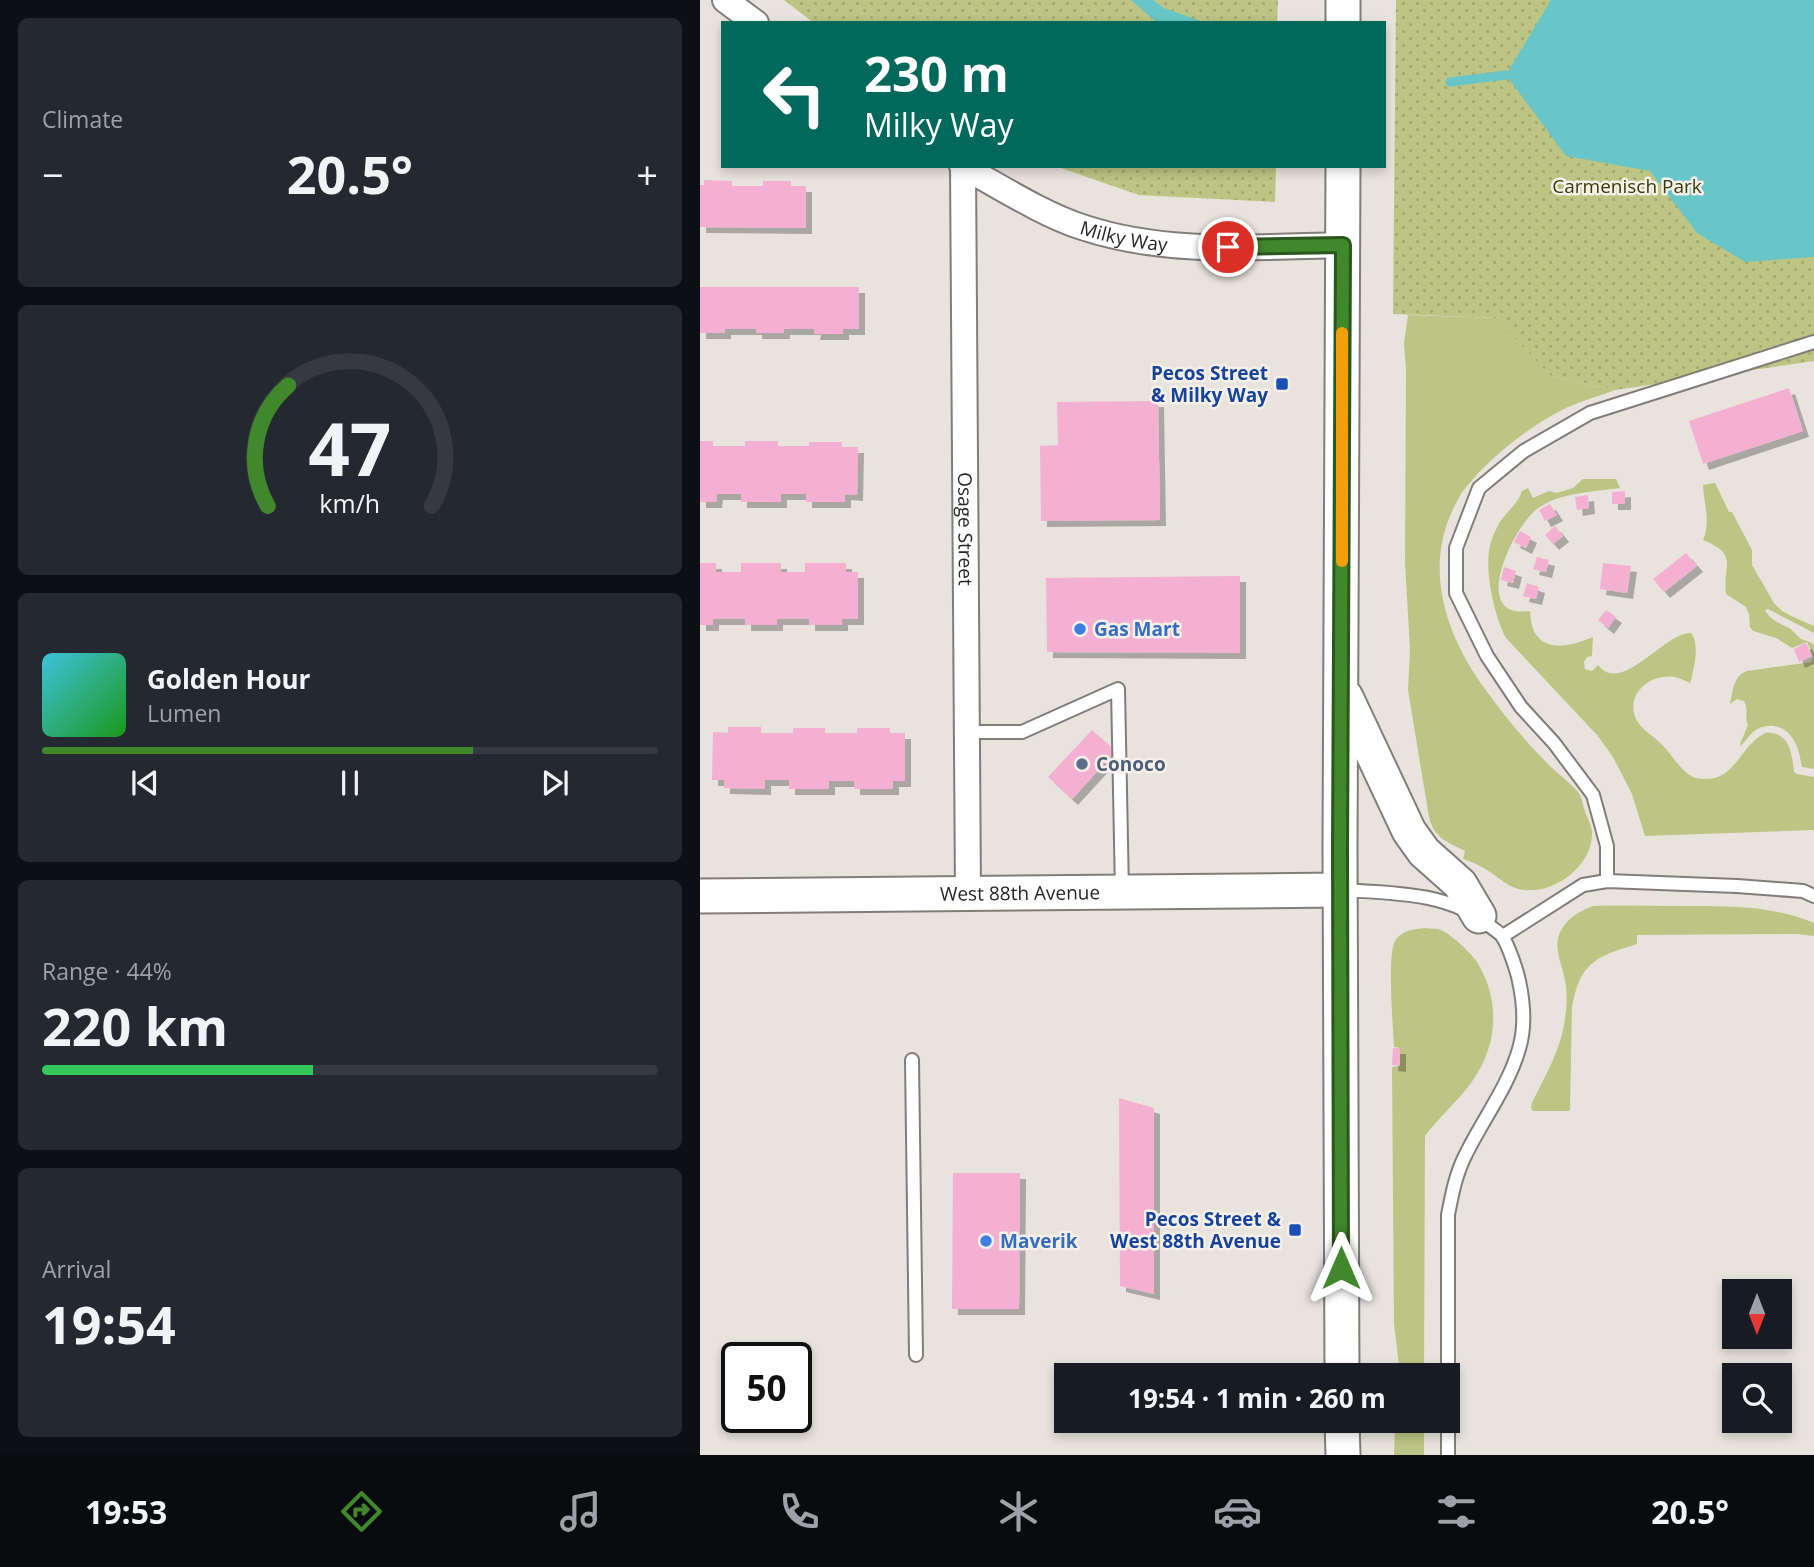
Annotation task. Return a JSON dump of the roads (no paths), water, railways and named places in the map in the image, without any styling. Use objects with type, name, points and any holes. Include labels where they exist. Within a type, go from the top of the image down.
[{"type":"main road","points":[[1343,0],[1343,21]]},
{"type":"main road","points":[[1342,1363],[1340,890],[1343,168]]},
{"type":"main road","points":[[1341,687],[1409,831],[1424,852],[1461,884],[1491,926]]},
{"type":"main road","name":"West 88th Avenue","points":[[700,896],[1340,890]]},
{"type":"main road","points":[[1342,1433],[1343,1455]]},
{"type":"street","points":[[725,0],[753,21]]},
{"type":"street","name":"Osage Street","points":[[962,168],[968,893]]},
{"type":"street","name":"Milky Way","points":[[964,168],[1080,227],[1129,239],[1175,245],[1228,247],[1343,245]]},
{"type":"lane","points":[[1607,881],[1606,846],[1593,795],[1554,743],[1514,697],[1487,656],[1456,593],[1456,548],[1479,488],[1524,451],[1590,413],[1814,342]]},
{"type":"lane","points":[[967,732],[1022,732],[1118,689],[1122,892]]},
{"type":"lane","points":[[1491,926],[1583,885],[1607,881],[1750,887],[1803,891],[1814,896]]},
{"type":"lane","points":[[1340,890],[1420,896],[1451,905],[1491,926],[1518,972],[1524,1023],[1519,1050],[1507,1079],[1465,1154],[1454,1183],[1448,1215],[1448,1455]]},
{"type":"lane","points":[[912,1060],[916,1355]]},
{"type":"water","points":[[1131,0],[1153,0],[1164,8],[1200,21],[1156,21]]},
{"type":"water","points":[[1551,0],[1814,0],[1814,257],[1745,262],[1697,233],[1650,171],[1566,156],[1506,75]]},
{"type":"waterway","points":[[1450,82],[1506,75]]},
{"type":"place","name":"Pecos Street & Milky Way","points":[[1282,384]]},
{"type":"place","name":"Gas Mart","points":[[1080,629]]},
{"type":"place","name":"Conoco","points":[[1082,764]]},
{"type":"place","name":"Pecos Street & West 88th Avenue","points":[[1295,1230]]},
{"type":"place","name":"Maverik","points":[[986,1241]]},
{"type":"park label","name":"Carmenisch Park","points":[[1627,186]]}]
